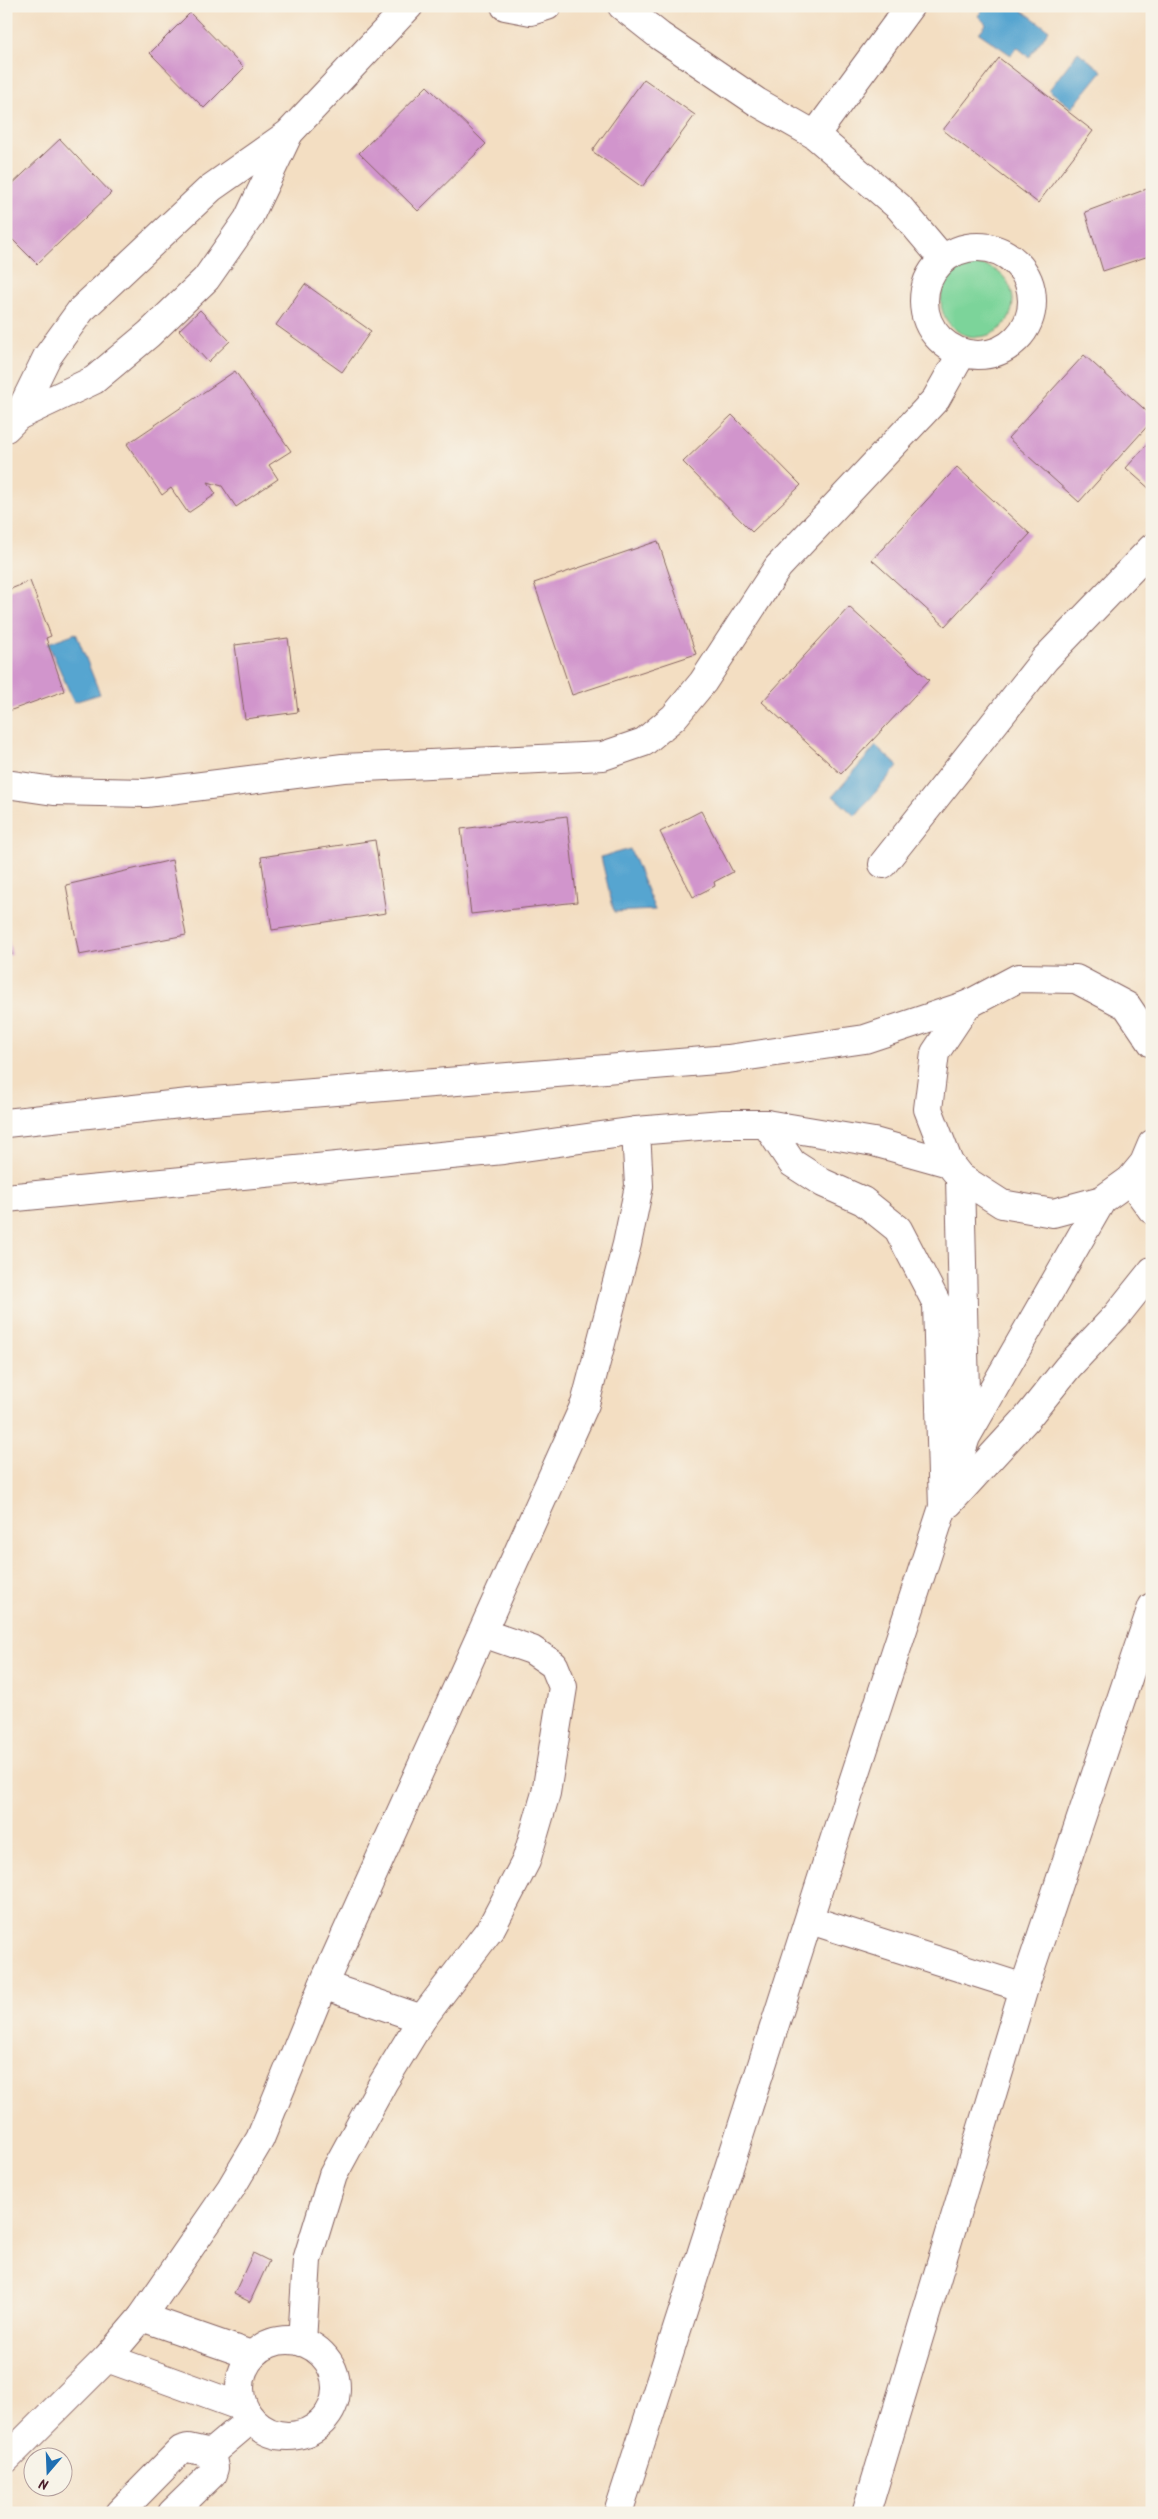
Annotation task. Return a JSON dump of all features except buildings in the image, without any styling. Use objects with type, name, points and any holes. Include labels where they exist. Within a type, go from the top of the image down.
[{"type":"street","points":[[12,422],[47,357],[81,310],[211,188],[288,134],[409,6]]},
{"type":"street","points":[[505,6],[531,11],[547,6]]},
{"type":"street","points":[[622,6],[660,36],[757,102],[815,135],[899,207],[943,259]]},
{"type":"street","points":[[815,135],[910,6]]},
{"type":"street","points":[[12,422],[94,380],[149,334],[206,279],[248,219],[288,134]]},
{"type":"street","points":[[977,246],[995,250],[1012,258],[1024,272],[1031,290],[1032,308],[1026,326],[1015,341],[999,351],[981,354],[962,353],[947,346],[935,334],[926,319],[924,303],[925,286],[932,271],[943,259],[959,250],[977,246]]},
{"type":"street","points":[[6,784],[54,792],[146,793],[342,768],[602,756],[644,742],[674,717],[703,682],[778,567],[936,399],[962,353]]},
{"type":"street","points":[[883,864],[1045,659],[1152,548]]},
{"type":"street","points":[[6,1124],[189,1103],[728,1059],[865,1039],[967,1005],[1018,978],[1076,979],[1139,1006],[1152,1043]]},
{"type":"street","points":[[966,1438],[955,1170],[928,1109],[934,1053],[967,1005]]},
{"type":"street","points":[[6,1198],[503,1150],[636,1131],[723,1124],[766,1124],[874,1142],[955,1170],[1002,1204],[1053,1213],[1102,1200],[1130,1180],[1144,1163],[1152,1144]]},
{"type":"street","points":[[766,1124],[792,1163],[823,1183],[863,1201],[898,1228],[937,1304],[943,1509]]},
{"type":"street","points":[[6,2459],[107,2358],[142,2317],[231,2188],[260,2139],[323,1985],[585,1404],[627,1244],[639,1186],[636,1131]]},
{"type":"street","points":[[1130,1180],[1152,1210]]},
{"type":"street","points":[[618,2513],[847,1800],[966,1438],[1102,1200]]},
{"type":"street","points":[[943,1509],[1027,1418],[1068,1367],[1116,1316],[1152,1271]]},
{"type":"street","points":[[866,2513],[1024,1988],[1152,1607]]},
{"type":"street","points":[[302,2342],[307,2260],[333,2175],[383,2083],[422,2019],[491,1928],[526,1861],[546,1793],[563,1687],[554,1665],[532,1650],[483,1633]]},
{"type":"street","points":[[810,1920],[1024,1988]]},
{"type":"street","points":[[323,1985],[422,2019]]},
{"type":"street","points":[[142,2317],[251,2355]]},
{"type":"street","points":[[107,2358],[246,2413],[260,2428],[273,2435],[287,2437],[300,2435],[323,2422],[332,2409],[336,2395],[332,2367],[324,2357],[302,2342],[274,2341],[262,2346],[251,2355],[239,2380],[246,2413]]},
{"type":"street","points":[[211,2453],[246,2413]]},
{"type":"street","points":[[120,2513],[181,2450],[188,2448],[211,2453]]},
{"type":"street","points":[[172,2513],[212,2474],[214,2468],[211,2453]]},
{"type":"green space","points":[[984,265],[1003,275],[1011,287],[1013,301],[1011,315],[1003,327],[991,335],[970,337],[951,327],[943,315],[941,294],[951,275],[963,267]]},
{"type":"water","points":[[985,6],[1016,6],[1049,30],[1029,57],[1017,47],[1011,55],[979,33],[986,24],[978,16]]},
{"type":"water","points":[[1078,52],[1102,71],[1072,108],[1049,90]]},
{"type":"water","points":[[76,633],[100,694],[74,702],[48,643]]},
{"type":"water","points":[[876,746],[898,766],[855,816],[833,796]]},
{"type":"water","points":[[630,849],[655,910],[614,912],[601,857]]}]
